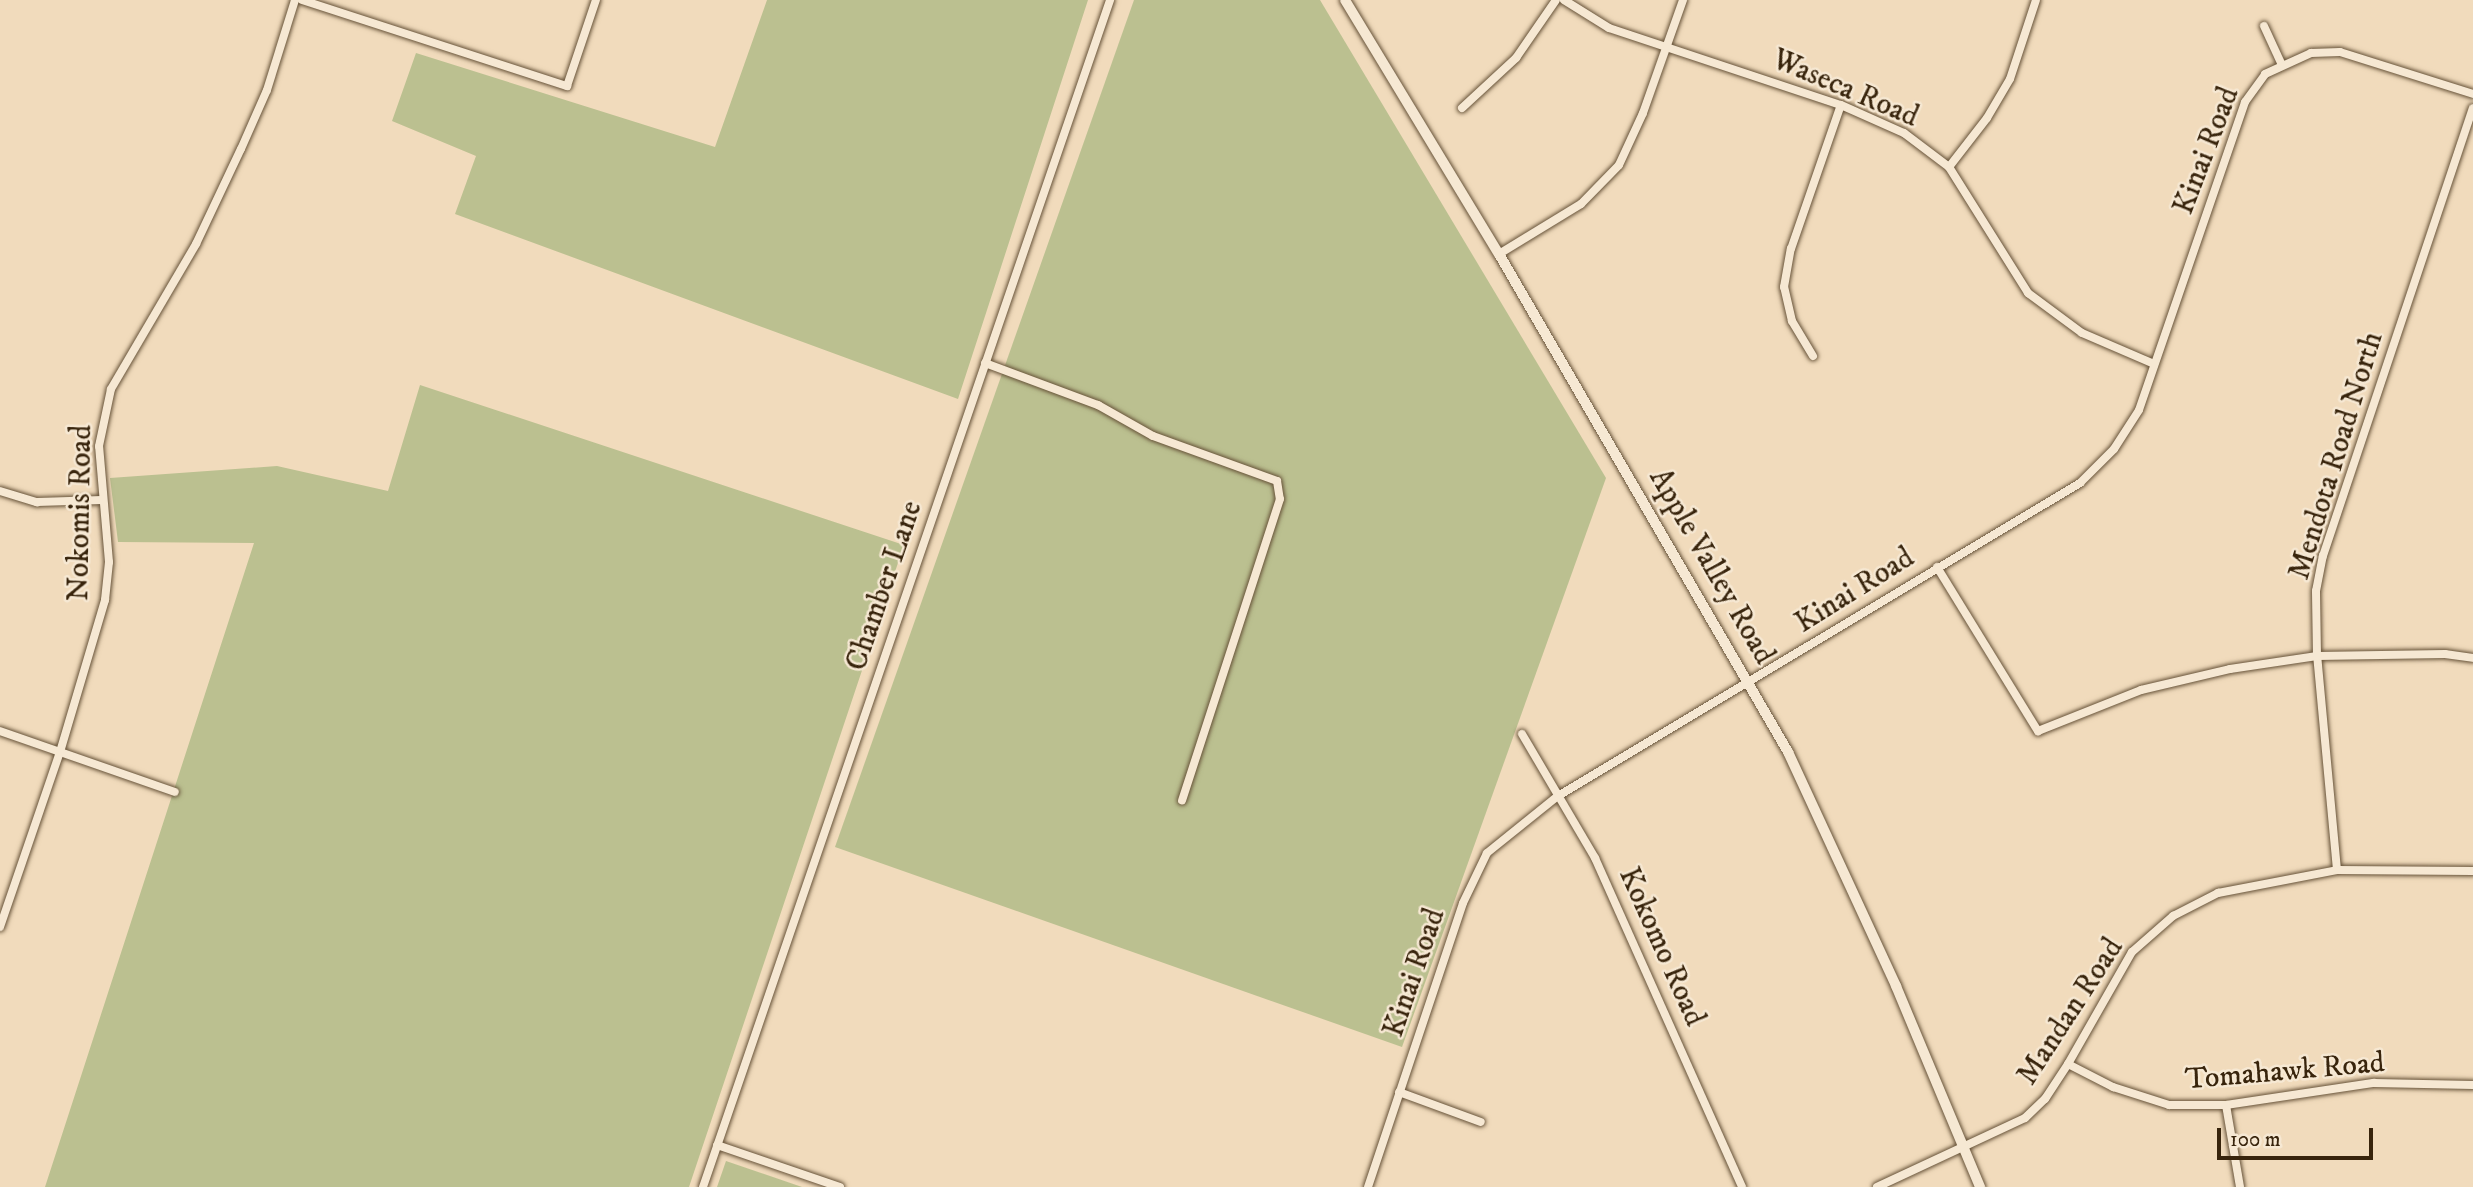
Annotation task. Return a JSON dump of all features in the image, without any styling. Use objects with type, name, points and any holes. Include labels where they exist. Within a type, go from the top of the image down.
[{"type":"main road","name":"Apple Valley Road","points":[[1345,0],[1499,254],[1750,682],[1823,822],[1980,1187]]},
{"type":"street","name":"Nokomis Road","points":[[0,927],[60,752],[105,600],[109,562],[99,446],[111,389],[196,244],[241,149],[267,90],[295,0]]},
{"type":"street","points":[[302,0],[567,86],[596,0]]},
{"type":"street","name":"Chamber Lane","points":[[703,1187],[1110,0]]},
{"type":"street","points":[[1462,108],[1516,58],[1556,0]]},
{"type":"street","name":"Waseca Road","points":[[1564,0],[1609,28],[1841,105],[1904,133],[1949,167],[2028,293],[2082,333],[2154,364]]},
{"type":"street","points":[[1499,254],[1581,204],[1619,165],[1643,113],[1683,0]]},
{"type":"street","points":[[1949,167],[1987,118],[2010,79],[2036,0]]},
{"type":"street","points":[[2264,26],[2281,63]]},
{"type":"street","name":"Kinai Road","points":[[1368,1187],[1463,903],[1487,853],[1558,796],[2080,483],[2114,449],[2139,410],[2245,103],[2264,74],[2281,63],[2311,53],[2340,52],[2473,94]]},
{"type":"street","points":[[1813,356],[1792,321],[1784,286],[1791,249],[1841,105]]},
{"type":"street","name":"Mendota Road North","points":[[2337,870],[2317,656],[2316,592],[2323,556],[2473,108]]},
{"type":"street","points":[[985,363],[1098,405],[1153,436],[1277,481],[1280,499],[1182,800]]},
{"type":"street","points":[[0,491],[37,502],[102,500]]},
{"type":"street","points":[[1937,567],[2038,731],[2141,690],[2317,656],[2445,654],[2473,658]]},
{"type":"street","points":[[0,731],[175,792]]},
{"type":"street","name":"Kokomo Road","points":[[1522,734],[1595,858],[1742,1187]]},
{"type":"street","name":"Mandan Road","points":[[1877,1187],[1965,1150],[2025,1118],[2068,1064],[2132,952],[2173,916],[2217,893],[2337,870],[2473,871]]},
{"type":"street","name":"Tomahawk Road","points":[[2068,1064],[2113,1087],[2169,1105],[2226,1105],[2374,1083],[2473,1084]]},
{"type":"street","points":[[1399,1092],[1481,1122]]},
{"type":"street","points":[[2226,1105],[2240,1187]]},
{"type":"street","points":[[717,1145],[840,1187]]},
{"type":"green space","points":[[767,0],[1088,0],[958,399],[455,214],[476,156],[392,121],[416,53],[715,147]]},
{"type":"green space","points":[[1134,0],[1320,0],[1606,478],[1402,1047],[835,847]]},
{"type":"green space","points":[[420,385],[904,545],[689,1187],[45,1187],[254,543],[118,542],[110,478],[277,466],[388,491]]},
{"type":"green space","points":[[726,1161],[802,1187],[717,1187]]}]
